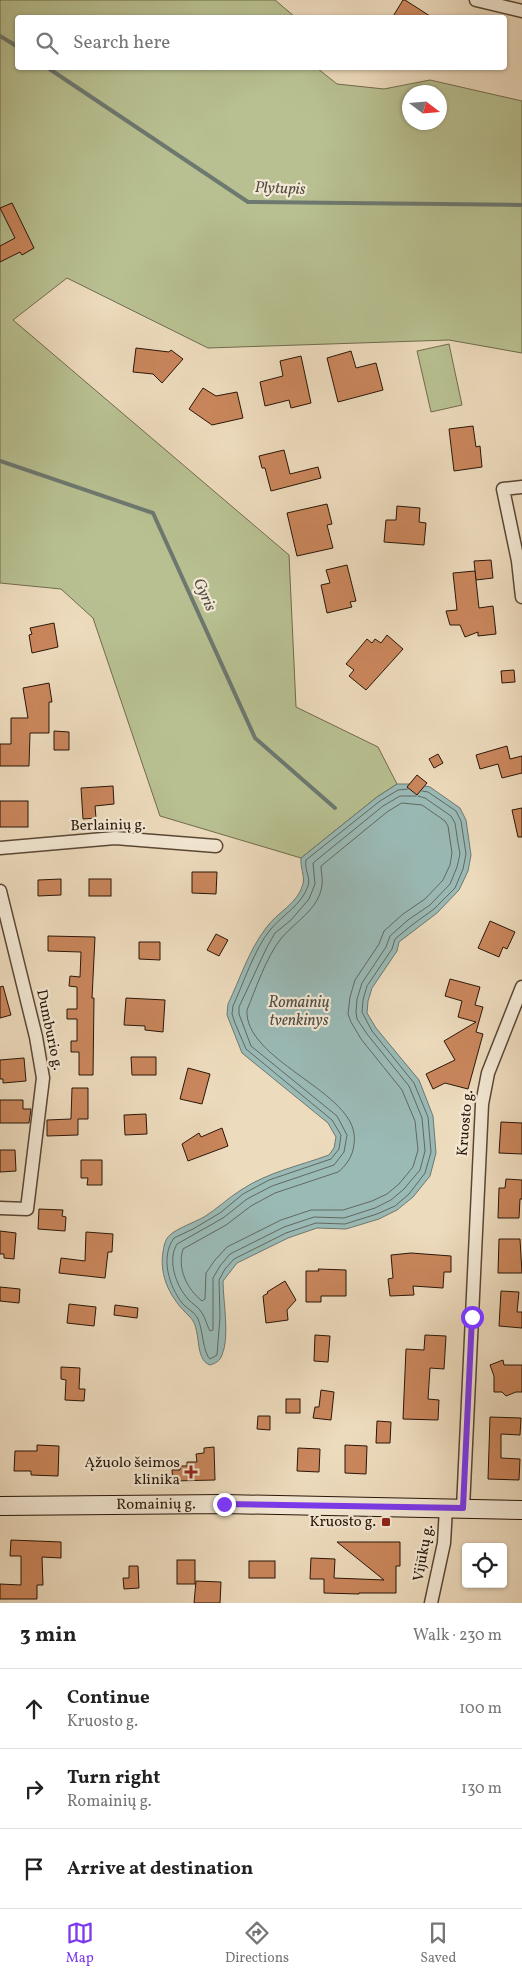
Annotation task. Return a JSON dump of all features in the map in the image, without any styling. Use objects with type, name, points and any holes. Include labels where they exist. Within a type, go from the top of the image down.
[{"type":"main road","name":"Romainių g.","points":[[0,1506],[224,1504],[522,1510]]},
{"type":"street","points":[[476,0],[522,11]]},
{"type":"street","points":[[522,487],[503,489],[518,561],[522,597]]},
{"type":"street","name":"Berlainių g.","points":[[0,848],[115,838],[216,846]]},
{"type":"street","name":"Dumburio g.","points":[[0,892],[36,1037],[43,1078],[27,1209],[0,1208]]},
{"type":"street","name":"Kruosto g.","points":[[454,1508],[482,1104],[488,1073],[522,987]]},
{"type":"street","name":"Vijūkų g.","points":[[431,1603],[454,1508]]},
{"type":"green space","points":[[0,0],[275,0],[293,15],[15,15],[15,70],[320,70],[337,84],[384,89],[402,85],[402,130],[447,130],[447,85],[404,85],[430,80],[522,101],[522,353],[449,340],[208,348],[67,278],[13,320],[289,555],[296,707],[378,747],[397,784],[377,797],[301,858],[160,816],[93,618],[61,589],[0,583]]},
{"type":"green space","points":[[449,344],[462,405],[431,412],[417,351]]},
{"type":"water","name":"Romainių tvenkinys","points":[[397,784],[416,784],[430,787],[460,808],[466,820],[471,855],[468,871],[459,890],[437,913],[399,942],[397,951],[372,988],[368,1001],[367,1013],[376,1028],[419,1080],[433,1116],[436,1153],[430,1176],[413,1197],[397,1210],[379,1219],[346,1229],[317,1228],[288,1238],[237,1263],[223,1281],[226,1339],[222,1355],[216,1363],[210,1365],[205,1362],[202,1356],[193,1321],[172,1295],[165,1279],[162,1261],[167,1238],[177,1230],[204,1217],[236,1193],[262,1178],[329,1155],[334,1148],[336,1137],[328,1123],[242,1053],[227,1015],[228,1004],[260,937],[271,922],[297,897],[300,891],[303,884],[301,858],[377,797]]},
{"type":"building","points":[[403,0],[405,0],[428,15],[394,15]]},
{"type":"building","points":[[12,203],[34,248],[22,255],[20,252],[0,262],[0,246],[15,238],[0,208]]},
{"type":"building","points":[[136,348],[169,352],[171,350],[183,359],[162,383],[153,374],[133,372]]},
{"type":"building","points":[[351,351],[356,368],[376,363],[383,390],[338,402],[327,358]]},
{"type":"building","points":[[301,356],[311,403],[291,408],[289,400],[265,406],[260,382],[283,376],[280,361]]},
{"type":"building","points":[[203,388],[216,396],[237,392],[243,418],[212,425],[189,409]]},
{"type":"building","points":[[473,426],[476,447],[480,446],[482,467],[454,471],[449,429]]},
{"type":"building","points":[[284,450],[290,474],[318,467],[321,478],[271,491],[265,468],[262,468],[259,456]]},
{"type":"building","points":[[327,504],[332,524],[327,525],[333,548],[297,556],[287,513]]},
{"type":"building","points":[[397,506],[420,508],[419,522],[426,523],[424,545],[384,542],[386,520],[396,520]]},
{"type":"building","points":[[491,560],[493,578],[476,580],[474,561]]},
{"type":"building","points":[[347,565],[356,601],[350,602],[352,607],[327,613],[321,585],[330,583],[326,570]]},
{"type":"building","points":[[475,571],[479,608],[493,606],[496,634],[478,636],[478,632],[465,637],[460,625],[450,625],[446,611],[457,610],[453,573]]},
{"type":"building","points":[[54,623],[58,647],[32,653],[29,635],[32,634],[30,628]]},
{"type":"building","points":[[387,635],[403,649],[366,690],[349,676],[354,670],[346,664],[367,639],[372,643],[375,639],[381,643]]},
{"type":"building","points":[[514,670],[515,682],[502,683],[501,671]]},
{"type":"building","points":[[49,683],[52,702],[49,702],[49,733],[30,733],[29,766],[0,766],[0,744],[11,744],[11,718],[28,718],[23,688]]},
{"type":"building","points":[[54,731],[69,732],[69,750],[54,750]]},
{"type":"building","points":[[507,746],[510,759],[522,756],[522,773],[502,778],[498,764],[480,769],[476,755]]},
{"type":"building","points":[[438,754],[443,763],[434,768],[429,759]]},
{"type":"building","points":[[417,775],[427,783],[417,795],[407,787]]},
{"type":"building","points":[[113,786],[114,804],[95,806],[96,818],[83,819],[81,788]]},
{"type":"building","points":[[0,801],[28,801],[28,827],[0,827]]},
{"type":"building","points":[[522,808],[522,837],[518,837],[512,810]]},
{"type":"building","points":[[192,872],[217,872],[216,894],[192,893]]},
{"type":"building","points":[[61,879],[61,895],[38,896],[38,880]]},
{"type":"building","points":[[89,879],[111,879],[111,896],[89,896]]},
{"type":"building","points":[[490,921],[515,932],[507,949],[503,947],[499,957],[478,948]]},
{"type":"building","points":[[216,934],[228,940],[219,956],[207,950]]},
{"type":"building","points":[[48,936],[95,937],[92,998],[94,998],[93,1075],[79,1075],[79,1052],[71,1052],[71,1041],[77,1041],[77,1019],[67,1019],[67,1009],[77,1009],[77,987],[69,986],[70,976],[80,977],[81,952],[48,951]]},
{"type":"building","points":[[139,942],[160,942],[160,960],[139,959]]},
{"type":"building","points":[[450,979],[480,987],[475,1005],[483,1007],[476,1032],[483,1034],[468,1089],[445,1083],[433,1089],[426,1074],[455,1060],[444,1041],[476,1022],[458,1017],[462,1001],[445,996]]},
{"type":"building","points":[[3,986],[11,1015],[0,1018],[0,987]]},
{"type":"building","points":[[126,998],[165,1000],[163,1032],[145,1030],[145,1026],[124,1025]]},
{"type":"building","points":[[131,1057],[156,1057],[156,1075],[132,1075]]},
{"type":"building","points":[[24,1058],[26,1081],[3,1083],[3,1079],[0,1079],[0,1060]]},
{"type":"building","points":[[188,1068],[210,1074],[202,1104],[180,1099]]},
{"type":"building","points":[[72,1088],[88,1088],[88,1119],[78,1119],[78,1135],[47,1136],[47,1120],[71,1119]]},
{"type":"building","points":[[0,1100],[23,1100],[23,1109],[31,1109],[29,1123],[0,1123]]},
{"type":"building","points":[[146,1114],[147,1134],[125,1135],[124,1115]]},
{"type":"building","points":[[501,1122],[522,1123],[522,1154],[499,1153]]},
{"type":"building","points":[[222,1128],[228,1146],[188,1161],[182,1144],[199,1133],[201,1137]]},
{"type":"building","points":[[0,1150],[15,1150],[16,1171],[0,1172]]},
{"type":"building","points":[[81,1160],[102,1160],[102,1185],[87,1185],[88,1178],[81,1178]]},
{"type":"building","points":[[506,1179],[522,1180],[519,1218],[498,1218],[499,1188],[505,1188]]},
{"type":"building","points":[[39,1209],[63,1210],[62,1216],[66,1217],[65,1231],[38,1229]]},
{"type":"building","points":[[0,1231],[16,1233],[14,1259],[4,1258],[4,1254],[0,1254]]},
{"type":"building","points":[[86,1232],[113,1234],[112,1252],[108,1252],[105,1278],[59,1273],[61,1258],[85,1261]]},
{"type":"building","points":[[499,1239],[520,1239],[522,1273],[498,1273]]},
{"type":"building","points":[[411,1253],[451,1256],[451,1272],[444,1272],[443,1288],[413,1286],[414,1295],[390,1296],[388,1279],[393,1278],[391,1255]]},
{"type":"building","points":[[318,1269],[346,1270],[346,1296],[321,1296],[321,1302],[306,1302],[306,1271],[319,1271]]},
{"type":"building","points":[[285,1281],[296,1300],[287,1310],[288,1320],[266,1323],[263,1296]]},
{"type":"building","points":[[0,1287],[20,1289],[19,1303],[0,1301]]},
{"type":"building","points":[[501,1291],[519,1292],[517,1312],[522,1312],[522,1328],[499,1326]]},
{"type":"building","points":[[69,1304],[96,1307],[94,1326],[67,1323]]},
{"type":"building","points":[[115,1305],[138,1308],[137,1318],[114,1315]]},
{"type":"building","points":[[315,1335],[330,1336],[328,1362],[314,1361]]},
{"type":"building","points":[[425,1335],[446,1336],[444,1369],[430,1368],[428,1399],[439,1400],[438,1420],[403,1419],[406,1349],[424,1350]]},
{"type":"building","points":[[503,1360],[504,1365],[522,1365],[522,1392],[506,1396],[502,1392],[494,1392],[494,1376],[490,1365]]},
{"type":"building","points":[[61,1367],[80,1368],[79,1389],[85,1389],[84,1401],[65,1400],[66,1380],[61,1379]]},
{"type":"building","points":[[321,1390],[334,1392],[331,1420],[313,1418],[315,1407],[319,1407]]},
{"type":"building","points":[[286,1399],[300,1399],[300,1413],[286,1413]]},
{"type":"building","points":[[258,1416],[270,1416],[270,1430],[257,1429]]},
{"type":"building","points":[[490,1417],[521,1418],[520,1435],[501,1434],[501,1458],[520,1459],[519,1480],[488,1479]]},
{"type":"building","points":[[377,1421],[391,1422],[390,1443],[376,1443]]},
{"type":"building","points":[[37,1445],[59,1446],[58,1476],[31,1475],[31,1471],[14,1471],[15,1451],[37,1451]]},
{"type":"building","points":[[345,1445],[367,1446],[366,1474],[345,1473]]},
{"type":"building","points":[[214,1447],[215,1480],[173,1481],[172,1470],[180,1470],[180,1466],[187,1466],[187,1462],[197,1462],[196,1454],[204,1453],[204,1448]]},
{"type":"building","points":[[298,1448],[320,1449],[319,1472],[297,1471]]},
{"type":"building","points":[[11,1540],[61,1542],[61,1558],[42,1557],[43,1585],[37,1585],[37,1599],[0,1599],[0,1584],[21,1585],[21,1556],[10,1556]]},
{"type":"building","points":[[337,1542],[400,1542],[400,1566],[396,1566],[396,1593],[324,1593],[324,1579],[310,1579],[311,1558],[335,1559],[334,1578],[384,1580]]},
{"type":"building","points":[[177,1560],[195,1560],[195,1584],[177,1584]]},
{"type":"building","points":[[249,1561],[275,1561],[275,1578],[249,1578]]},
{"type":"building","points":[[129,1566],[138,1566],[139,1588],[124,1589],[123,1578],[129,1578]]},
{"type":"building","points":[[196,1581],[221,1582],[220,1603],[194,1603]]},
{"type":"waterway","name":"Plytupis","points":[[0,36],[15,45]]},
{"type":"waterway","name":"Plytupis","points":[[51,70],[248,202],[522,205]]},
{"type":"waterway","name":"Gyris","points":[[0,461],[153,513],[255,738],[335,808]]},
{"type":"place","name":"Ąžuolo šeimos klinika","points":[[191,1472]]},
{"type":"place","name":"Kruosto g.","points":[[386,1522]]},
{"type":"route","points":[[224,1504],[463,1508],[472,1317]]}]
